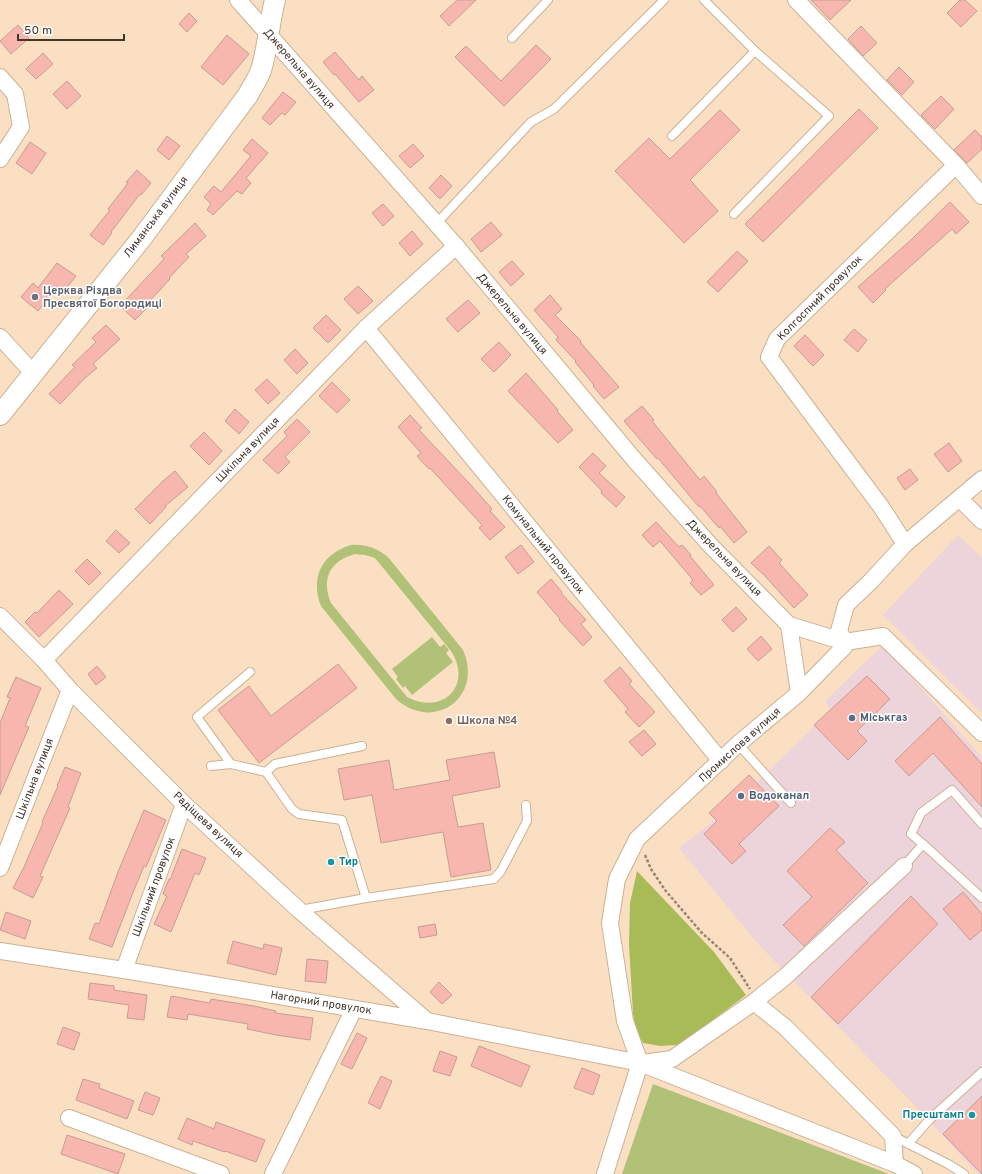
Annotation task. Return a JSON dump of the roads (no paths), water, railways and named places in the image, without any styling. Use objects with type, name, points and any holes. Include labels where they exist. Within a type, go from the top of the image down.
[{"type":"street","name":"Джерельна вулиця","points":[[238,0],[456,246],[632,457],[710,545],[789,625]]},
{"type":"street","name":"Лиманська вулиця","points":[[0,415],[141,239],[248,95],[260,72],[265,54],[275,0]]},
{"type":"street","points":[[796,0],[956,165],[982,196]]},
{"type":"street","points":[[0,77],[15,94],[21,127],[0,159]]},
{"type":"street","name":"Колгоспний провулок","points":[[905,544],[882,508],[769,357],[777,338],[956,165]]},
{"type":"street","name":"Шкільна вулиця","points":[[44,660],[366,328],[456,246]]},
{"type":"street","name":"Комунальний провулок","points":[[366,328],[721,761]]},
{"type":"street","points":[[0,337],[33,374]]},
{"type":"street","points":[[846,642],[838,631],[846,605],[872,580],[905,544],[982,479]]},
{"type":"street","points":[[960,499],[982,521]]},
{"type":"street","name":"Радіщева вулиця","points":[[0,616],[44,660],[70,690],[184,804],[299,910],[428,1021]]},
{"type":"street","points":[[799,693],[789,625],[846,642],[883,636],[982,734]]},
{"type":"street","name":"Промислова вулиця","points":[[640,1064],[625,1021],[610,924],[617,879],[637,839],[738,744],[799,693],[844,647],[846,642]]},
{"type":"street","name":"Шкільна вулиця","points":[[0,868],[70,690]]},
{"type":"street","name":"Шкільний провулок","points":[[124,970],[184,804]]},
{"type":"street","points":[[640,1064],[672,1059],[754,1002],[786,976],[904,866]]},
{"type":"street","name":"Нагорний провулок","points":[[0,951],[124,970],[428,1021],[640,1064]]},
{"type":"street","points":[[754,1002],[786,1028],[893,1136],[895,1164]]},
{"type":"street","points":[[273,1174],[354,1009]]},
{"type":"street","points":[[640,1064],[895,1164],[914,1174]]},
{"type":"street","points":[[606,1174],[640,1064]]},
{"type":"street","points":[[69,1118],[221,1174]]},
{"type":"lane","points":[[512,38],[548,0]]},
{"type":"lane","points":[[436,224],[531,122],[554,109],[664,0]]},
{"type":"lane","points":[[704,0],[755,51],[829,116],[734,214]]},
{"type":"lane","points":[[672,136],[755,51]]},
{"type":"lane","points":[[231,764],[197,717],[250,672]]},
{"type":"lane","points":[[738,744],[791,803]]},
{"type":"lane","points":[[266,772],[275,764],[362,746]]},
{"type":"lane","points":[[211,766],[231,764],[266,772],[292,809],[299,814],[342,820],[366,898]]},
{"type":"lane","points":[[982,824],[952,790],[921,813],[911,834],[982,898]]},
{"type":"lane","points":[[299,910],[366,898],[494,879],[501,871],[527,822],[526,805]]},
{"type":"lane","points":[[904,866],[923,844]]},
{"type":"lane","points":[[908,1144],[929,1120],[982,1072]]},
{"type":"lane","points":[[893,1136],[948,1164],[964,1174]]},
{"type":"place","name":"Церква Різдва Пресвятої Богородиці","points":[[35,297]]},
{"type":"place","name":"Міськгаз","points":[[852,718]]},
{"type":"place","name":"Школа №4","points":[[449,721]]},
{"type":"place","name":"Водоканал","points":[[741,796]]},
{"type":"place","name":"Тир","points":[[331,862]]},
{"type":"place","name":"Пресштамп","points":[[972,1115]]}]
